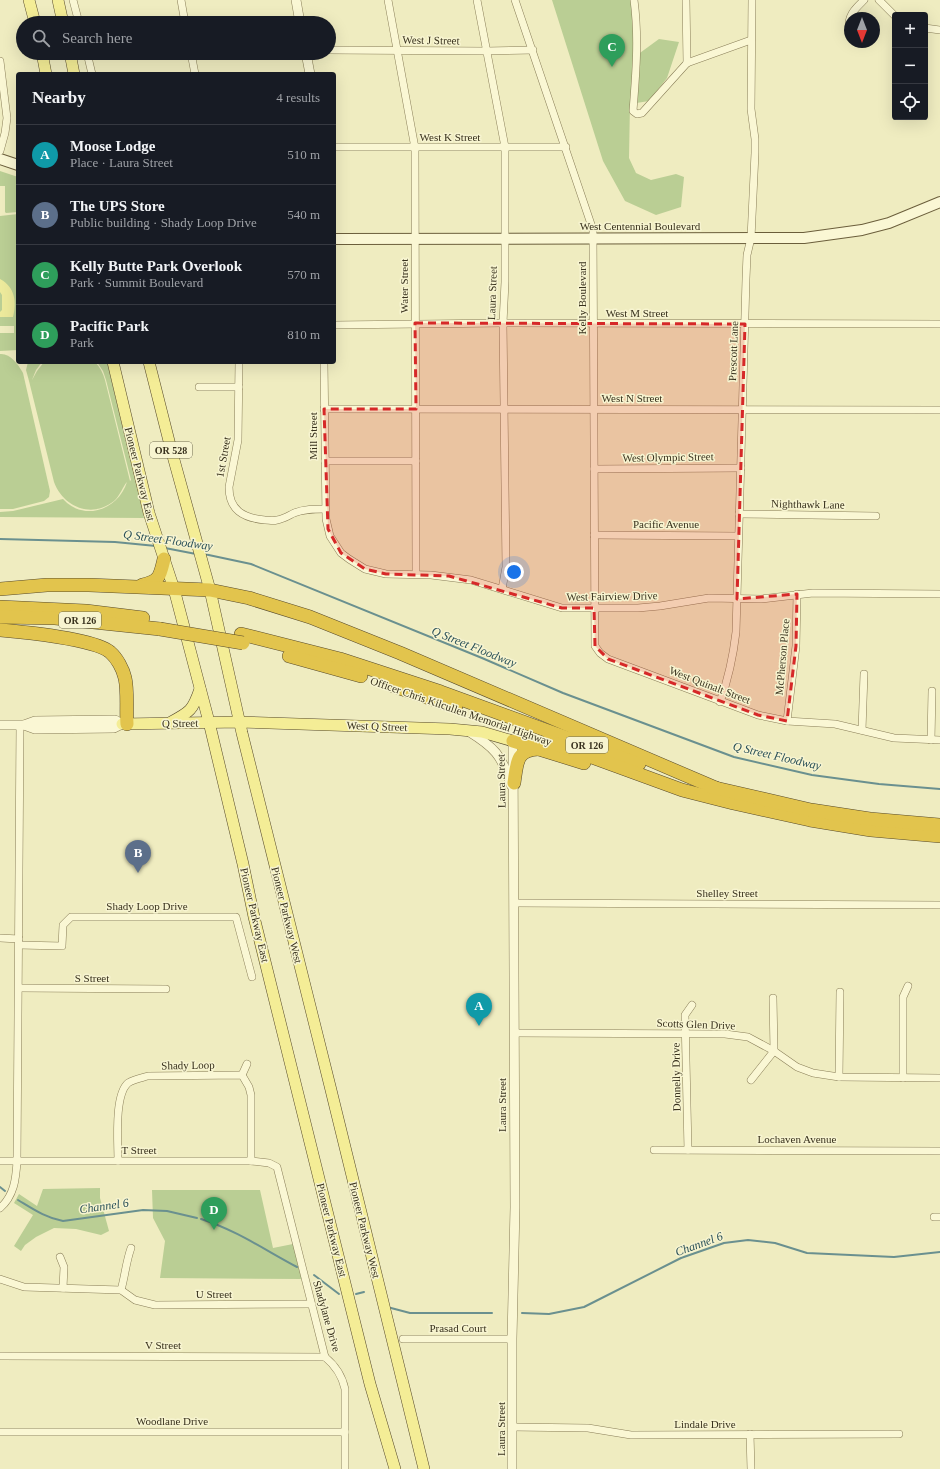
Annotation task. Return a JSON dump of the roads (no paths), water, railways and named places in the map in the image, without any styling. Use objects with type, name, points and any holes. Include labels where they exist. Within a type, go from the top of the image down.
[{"type":"highway","points":[[137,587],[153,582],[156,579],[164,559]]},
{"type":"highway","points":[[0,589],[47,585],[89,585],[210,590],[249,598],[310,617],[400,652],[718,789]]},
{"type":"highway","name":"Officer Chris Kilcullen Memorial Highway","points":[[0,607],[86,612],[242,639],[340,659],[434,690],[663,772],[718,789],[811,810],[870,819],[940,824]]},
{"type":"highway","name":"Officer Chris Kilcullen Memorial Highway","points":[[0,617],[55,618],[97,622],[159,624]]},
{"type":"highway","points":[[0,630],[87,643],[110,651],[119,663],[125,678],[124,724]]},
{"type":"highway","name":"Officer Chris Kilcullen Memorial Highway","points":[[242,639],[449,704],[682,790],[810,820],[871,830],[940,836]]},
{"type":"highway","points":[[513,741],[646,782],[682,790]]},
{"type":"highway","points":[[514,783],[521,755],[526,750],[538,749]]},
{"type":"main road","points":[[29,0],[33,16]]},
{"type":"main road","points":[[58,0],[61,16]]},
{"type":"main road","points":[[43,60],[46,72]]},
{"type":"main road","points":[[71,60],[74,72]]},
{"type":"main road","points":[[0,159],[16,164]]},
{"type":"main road","name":"West Centennial Boulevard","points":[[336,239],[804,238],[862,230],[889,223],[940,202]]},
{"type":"main road","name":"Pioneer Parkway East","points":[[113,364],[149,513],[174,589],[209,722],[254,917],[370,1384],[395,1469]]},
{"type":"main road","name":"Pioneer Parkway West","points":[[150,364],[210,590],[239,722],[424,1469]]},
{"type":"main road","points":[[168,723],[186,714],[192,708],[196,703],[200,688]]},
{"type":"main road","name":"Q Street","points":[[124,724],[239,722]]},
{"type":"main road","name":"West Q Street","points":[[239,722],[465,730],[493,734],[513,741]]},
{"type":"street","points":[[73,0],[77,16]]},
{"type":"street","points":[[181,0],[184,16]]},
{"type":"street","points":[[296,0],[299,16]]},
{"type":"street","name":"Water Street","points":[[388,0],[415,148],[416,574]]},
{"type":"street","name":"Laura Street","points":[[477,0],[505,148],[503,409],[506,568],[502,589]]},
{"type":"street","name":"Kelly Boulevard","points":[[515,0],[593,230],[594,608]]},
{"type":"street","points":[[634,0],[638,42],[633,110],[637,114],[642,113],[687,63],[751,40]]},
{"type":"street","points":[[686,0],[687,63]]},
{"type":"street","name":"Prescott Lane","points":[[720,702],[733,660],[736,632],[747,255],[751,238],[755,152],[755,139],[751,109],[752,0]]},
{"type":"street","points":[[852,12],[864,0]]},
{"type":"street","points":[[879,0],[892,13]]},
{"type":"street","points":[[928,28],[940,30]]},
{"type":"street","name":"West J Street","points":[[336,50],[532,50]]},
{"type":"street","points":[[88,60],[91,72]]},
{"type":"street","points":[[192,60],[195,72]]},
{"type":"street","points":[[307,60],[310,72]]},
{"type":"street","points":[[0,61],[7,118],[0,151]]},
{"type":"street","name":"West K Street","points":[[336,147],[566,147]]},
{"type":"street","name":"West M Street","points":[[336,325],[415,323],[940,324]]},
{"type":"street","name":"1st Street","points":[[239,364],[238,440],[228,487],[234,507],[240,513],[257,519],[276,520],[304,510],[325,509]]},
{"type":"street","name":"Mill Street","points":[[324,364],[325,509]]},
{"type":"street","points":[[199,387],[239,387]]},
{"type":"street","name":"West N Street","points":[[324,410],[940,410]]},
{"type":"street","points":[[325,461],[416,461]]},
{"type":"street","name":"West Olympic Street","points":[[594,469],[741,468]]},
{"type":"street","name":"West Fairview Drive","points":[[325,509],[330,536],[341,553],[349,560],[365,569],[386,574],[449,576],[471,580],[562,608],[638,608],[709,598],[761,599],[797,594],[940,594]]},
{"type":"street","name":"Nighthawk Lane","points":[[739,514],[876,516]]},
{"type":"street","name":"Pacific Avenue","points":[[594,535],[738,536]]},
{"type":"street","name":"McPherson Place","points":[[787,721],[796,646],[797,594]]},
{"type":"street","name":"West Quinalt Street","points":[[594,608],[595,646],[600,653],[608,659],[720,702],[758,715],[787,721],[835,724],[894,738],[940,740]]},
{"type":"street","points":[[862,730],[864,674]]},
{"type":"street","points":[[931,740],[932,691]]},
{"type":"street","name":"Q Street","points":[[0,725],[22,725],[35,722],[115,720],[124,724]]},
{"type":"street","points":[[0,1208],[13,1190],[16,1179],[17,1161],[22,725]]},
{"type":"street","points":[[465,730],[490,746],[498,754],[503,763],[514,796]]},
{"type":"street","name":"Laura Street","points":[[512,1469],[512,1339],[515,1207],[513,741]]},
{"type":"street","name":"Shelley Street","points":[[514,903],[940,905]]},
{"type":"street","name":"Shady Loop Drive","points":[[19,942],[62,946],[63,925],[71,917],[236,917],[252,977]]},
{"type":"street","points":[[0,938],[19,942]]},
{"type":"street","points":[[903,1078],[903,997],[908,986]]},
{"type":"street","name":"S Street","points":[[19,988],[166,989]]},
{"type":"street","points":[[840,992],[840,1077]]},
{"type":"street","points":[[751,1080],[774,1051],[773,998]]},
{"type":"street","name":"Donnelly Drive","points":[[688,1150],[685,1015],[692,1005]]},
{"type":"street","name":"Scotts Glen Drive","points":[[514,1033],[725,1034],[748,1037],[774,1051],[802,1069],[813,1073],[840,1077],[940,1078]]},
{"type":"street","points":[[247,1064],[242,1075],[249,1087],[251,1095],[251,1161]]},
{"type":"street","name":"Shady Loop","points":[[118,1161],[119,1104],[121,1093],[128,1084],[137,1078],[148,1076],[242,1075]]},
{"type":"street","name":"Lochaven Avenue","points":[[654,1150],[940,1151]]},
{"type":"street","name":"T Street","points":[[0,1161],[251,1161],[268,1163],[277,1167]]},
{"type":"street","name":"Shadylane Drive","points":[[277,1167],[325,1357],[334,1365],[342,1378],[346,1389],[345,1469]]},
{"type":"street","points":[[0,1279],[24,1287],[121,1290],[127,1258],[131,1248]]},
{"type":"street","points":[[60,1256],[64,1267],[63,1288]]},
{"type":"street","name":"U Street","points":[[121,1290],[135,1300],[154,1305],[311,1304]]},
{"type":"street","name":"Prasad Court","points":[[403,1339],[512,1339]]},
{"type":"street","name":"V Street","points":[[0,1356],[325,1357]]},
{"type":"street","name":"Lindale Drive","points":[[512,1427],[588,1428],[631,1435],[899,1434]]},
{"type":"street","name":"Woodlane Drive","points":[[0,1432],[345,1432]]},
{"type":"street","points":[[750,1434],[751,1469]]},
{"type":"waterway","name":"Q Street Floodway","points":[[0,539],[115,542],[156,546]]},
{"type":"waterway","name":"Q Street Floodway","points":[[165,548],[196,554]]},
{"type":"waterway","name":"Q Street Floodway","points":[[204,554],[251,564],[482,658],[563,693],[734,757],[812,775],[879,784],[940,789]]},
{"type":"waterway","name":"Channel 6","points":[[0,1187],[5,1191]]},
{"type":"waterway","name":"Channel 6","points":[[18,1200],[34,1210],[63,1221],[143,1210],[167,1211],[197,1218]]},
{"type":"waterway","name":"Channel 6","points":[[201,1219],[226,1229],[297,1267]]},
{"type":"waterway","name":"Channel 6","points":[[522,1313],[549,1314],[584,1307],[681,1258],[724,1243],[748,1240],[775,1243],[807,1253],[894,1257],[940,1252]]},
{"type":"waterway","name":"Channel 6","points":[[314,1275],[339,1294]]},
{"type":"waterway","name":"Channel 6","points":[[356,1294],[364,1292]]},
{"type":"waterway","name":"Channel 6","points":[[391,1308],[410,1313],[492,1313]]},
{"type":"place","name":"Kelly Butte Park Overlook","points":[[612,67]]},
{"type":"place","name":"The UPS Store","points":[[138,873]]},
{"type":"place","name":"Moose Lodge","points":[[479,1026]]},
{"type":"place","name":"Pacific Park","points":[[214,1230]]}]
